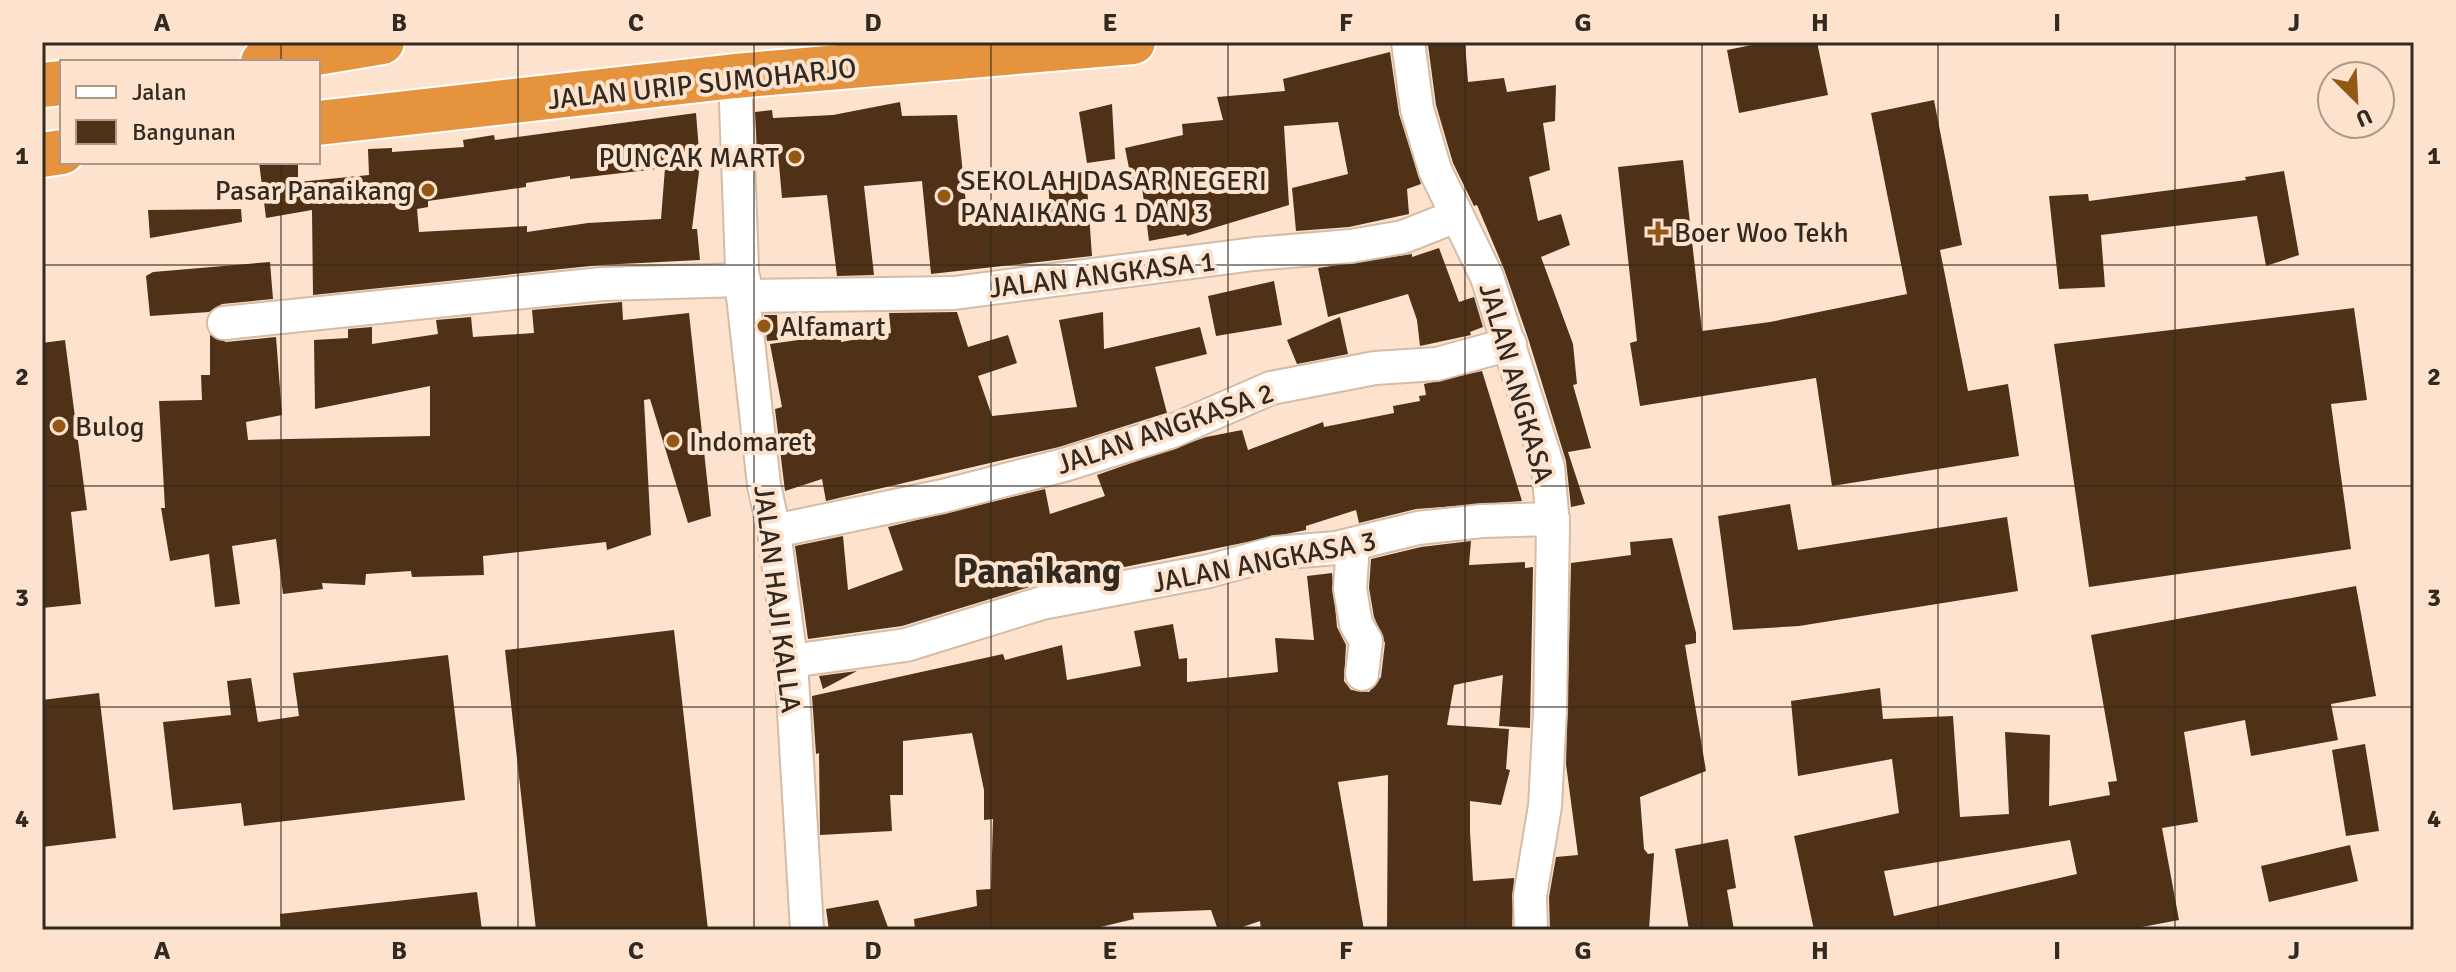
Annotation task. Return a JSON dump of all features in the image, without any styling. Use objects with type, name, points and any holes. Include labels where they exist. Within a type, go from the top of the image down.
[{"type":"highway","points":[[275,60],[382,42]]},
{"type":"highway","name":"JALAN URIP SUMOHARJO","points":[[320,123],[735,76],[1133,42]]},
{"type":"street","name":"JALAN ANGKASA","points":[[1408,42],[1417,109],[1435,170],[1487,277],[1548,467],[1553,519],[1550,712],[1545,806],[1530,896],[1531,930]]},
{"type":"street","name":"JALAN HAJI KALLA","points":[[735,76],[743,288],[764,485],[774,531],[791,661],[807,930]]},
{"type":"street","name":"JALAN ANGKASA 1","points":[[224,323],[602,284],[954,293],[1254,254],[1351,246],[1403,237],[1456,216]]},
{"type":"street","name":"JALAN ANGKASA 2","points":[[774,531],[943,496],[1064,465],[1170,432],[1271,388],[1375,368],[1437,364],[1510,344]]},
{"type":"street","name":"JALAN ANGKASA 3","points":[[791,661],[906,645],[1042,603],[1209,571],[1275,553],[1353,544],[1418,528],[1506,519],[1553,519]]},
{"type":"street","points":[[1353,544],[1350,589],[1359,631],[1366,641],[1362,674]]},
{"type":"building","points":[[1465,42],[1468,82],[1504,78],[1507,92],[1556,85],[1555,121],[1543,123],[1550,170],[1529,177],[1538,221],[1561,214],[1570,245],[1541,257],[1573,344],[1577,384],[1573,385],[1591,448],[1568,452],[1585,504],[1571,507],[1566,461],[1528,338],[1477,205],[1474,206],[1453,163],[1436,105],[1428,45]]},
{"type":"building","points":[[1767,42],[1817,42],[1828,95],[1739,113],[1727,50]]},
{"type":"building","points":[[1390,52],[1399,114],[1421,184],[1407,189],[1409,214],[1349,227],[1296,231],[1292,188],[1348,174],[1338,122],[1284,126],[1289,205],[1187,236],[1149,241],[1142,187],[1133,188],[1125,148],[1183,135],[1182,124],[1223,120],[1217,97],[1285,91],[1283,79]]},
{"type":"building","points":[[1934,100],[1962,245],[1940,250],[1968,391],[2008,384],[2019,456],[1832,486],[1816,378],[1640,406],[1630,343],[1637,341],[1618,167],[1683,160],[1702,331],[1770,322],[1907,294],[1871,113]]},
{"type":"building","points":[[900,102],[902,116],[957,115],[968,224],[1050,216],[1048,175],[1086,172],[1092,256],[931,274],[922,181],[864,186],[874,275],[837,276],[827,195],[782,198],[778,153],[757,155],[755,112],[772,110],[773,118],[833,115]]},
{"type":"building","points":[[1112,104],[1115,159],[1087,163],[1079,112]]},
{"type":"building","points":[[696,113],[700,164],[692,229],[697,229],[700,260],[600,265],[313,295],[312,210],[266,218],[259,164],[298,164],[298,182],[369,175],[368,149],[392,148],[392,152],[464,147],[463,140],[494,135],[495,140]],"holes":[[[665,168],[661,219],[588,223],[527,232],[527,226],[419,232],[417,209],[428,207],[428,201],[526,187],[526,183]]]},
{"type":"building","points":[[2284,171],[2299,255],[2266,266],[2257,216],[2101,235],[2105,287],[2059,289],[2049,196],[2088,194],[2089,201],[2246,180],[2245,177]]},
{"type":"building","points":[[241,209],[242,222],[150,238],[148,210]]},
{"type":"building","points":[[1439,248],[1459,302],[1474,297],[1483,327],[1470,332],[1471,335],[1420,346],[1417,320],[1408,294],[1328,317],[1318,268],[1412,254],[1412,257]]},
{"type":"building","points":[[270,262],[273,299],[222,304],[209,312],[150,316],[146,276],[153,272]]},
{"type":"building","points":[[1274,281],[1282,325],[1216,336],[1208,296]]},
{"type":"building","points":[[622,302],[623,320],[689,313],[711,516],[688,523],[650,399],[644,400],[651,535],[607,550],[606,542],[483,556],[484,575],[412,577],[411,571],[366,574],[365,585],[322,583],[323,589],[283,594],[276,539],[232,546],[240,604],[215,607],[209,554],[170,561],[161,508],[165,508],[159,401],[202,400],[201,375],[210,375],[210,335],[226,342],[276,337],[282,415],[246,422],[248,440],[430,436],[430,386],[315,409],[314,340],[348,338],[348,329],[372,327],[372,344],[438,334],[436,320],[471,317],[473,337],[534,333],[532,310]]},
{"type":"building","points":[[2354,308],[2367,400],[2331,404],[2351,549],[2089,587],[2054,344]]},
{"type":"building","points":[[957,312],[968,347],[1008,335],[1017,363],[978,376],[992,416],[1077,407],[1059,320],[1103,312],[1104,349],[1200,327],[1207,354],[1155,367],[1167,413],[1059,447],[826,501],[822,479],[785,491],[775,409],[782,407],[770,344],[841,334],[841,342],[891,333],[889,313]]},
{"type":"building","points":[[764,315],[777,315],[778,340],[767,341]]},
{"type":"building","points":[[1340,317],[1348,354],[1297,364],[1287,340]]},
{"type":"building","name":"Bulog","points":[[65,340],[87,510],[71,512],[81,604],[42,608],[42,343]]},
{"type":"building","points":[[1482,371],[1522,501],[1416,509],[1359,523],[1356,510],[1306,526],[1306,530],[1036,585],[902,626],[808,639],[795,546],[843,536],[848,590],[903,570],[888,527],[1045,489],[1050,514],[1105,496],[1097,475],[1206,437],[1242,430],[1248,450],[1323,422],[1324,427],[1394,413],[1393,406],[1420,401],[1419,396],[1426,395],[1424,384]]},
{"type":"building","points":[[1790,504],[1798,550],[2007,517],[2018,591],[1799,626],[1733,630],[1718,516]]},
{"type":"building","points":[[1672,538],[1696,633],[1696,643],[1685,645],[1706,771],[1640,797],[1644,849],[1648,854],[1654,853],[1649,930],[1550,930],[1549,897],[1556,857],[1578,855],[1566,764],[1571,563],[1631,555],[1630,542]]},
{"type":"building","points":[[1471,541],[1469,565],[1525,562],[1525,568],[1533,567],[1530,728],[1499,726],[1503,675],[1454,685],[1447,725],[1509,729],[1506,769],[1510,770],[1501,805],[1470,801],[1470,832],[1473,881],[1514,878],[1512,930],[1387,930],[1388,775],[1338,782],[1364,930],[1261,930],[1260,921],[1234,930],[1218,930],[1211,910],[1133,913],[1134,919],[1088,930],[915,930],[914,919],[977,906],[976,890],[991,889],[993,819],[984,820],[984,790],[972,733],[903,741],[903,795],[890,795],[892,831],[820,835],[819,753],[816,754],[812,696],[1003,654],[1005,660],[1062,645],[1067,680],[1141,666],[1134,631],[1173,624],[1179,659],[1187,658],[1187,682],[1278,672],[1275,638],[1314,640],[1307,576],[1332,573],[1337,627],[1346,645],[1344,681],[1351,690],[1369,692],[1381,677],[1385,643],[1374,617],[1369,588],[1371,559],[1421,547]]},
{"type":"building","points":[[2356,586],[2376,696],[2331,704],[2338,740],[2251,756],[2245,720],[2184,732],[2198,822],[2162,828],[2179,920],[2126,930],[1814,930],[1794,836],[1899,813],[1892,759],[1798,776],[1791,701],[1880,688],[1883,719],[1953,716],[1960,817],[2009,814],[2005,732],[2050,735],[2049,806],[2110,795],[2108,782],[2117,781],[2091,635]],"holes":[[[2070,840],[2077,874],[1894,916],[1884,871]]]},
{"type":"building","points":[[674,630],[708,930],[536,930],[505,650]]},
{"type":"building","points":[[448,655],[465,800],[244,826],[241,803],[173,810],[163,722],[231,715],[227,681],[251,678],[258,722],[299,716],[293,673]]},
{"type":"building","points":[[857,671],[823,689],[819,676]]},
{"type":"building","points":[[99,693],[116,838],[42,847],[42,700]]},
{"type":"building","points":[[2365,744],[2379,831],[2346,836],[2332,750]]},
{"type":"building","points":[[1728,839],[1736,888],[1727,890],[1734,930],[1689,930],[1675,849]]},
{"type":"building","points":[[2350,845],[2358,881],[2269,902],[2261,866]]},
{"type":"building","points":[[477,892],[482,930],[281,930],[280,914]]},
{"type":"building","points":[[878,900],[889,930],[829,930],[826,909]]},
{"type":"place","name":"PUNCAK MART","points":[[795,157]]},
{"type":"place","name":"Pasar Panaikang","points":[[428,190]]},
{"type":"place","name":"SEKOLAH DASAR NEGERI PANAIKANG 1 DAN 3","points":[[944,196]]},
{"type":"place","name":"Boer Woo Tekh","points":[[1658,232]]},
{"type":"place","name":"Alfamart","points":[[764,326]]},
{"type":"place","name":"Bulog","points":[[59,426]]},
{"type":"place","name":"Indomaret","points":[[673,441]]},
{"type":"district","name":"Panaikang","points":[[1039,570]]}]
